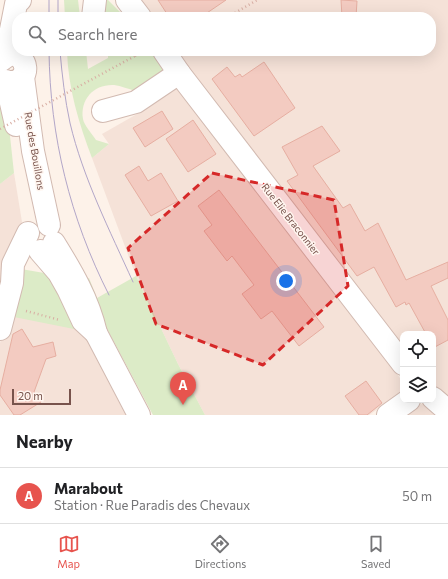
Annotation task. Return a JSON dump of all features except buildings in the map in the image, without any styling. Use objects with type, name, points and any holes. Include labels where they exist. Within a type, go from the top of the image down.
[{"type":"street","name":"Rue des Bouillons","points":[[15,12],[16,4],[20,0]]},
{"type":"street","points":[[26,0],[26,12]]},
{"type":"street","points":[[94,12],[95,0]]},
{"type":"street","points":[[127,0],[136,12]]},
{"type":"street","name":"Rue des Bouillons","points":[[13,56],[12,66],[32,151],[40,238]]},
{"type":"street","name":"Rue Elie Braconnier","points":[[167,56],[400,360]]},
{"type":"street","points":[[103,111],[136,102],[179,73]]},
{"type":"street","points":[[0,329],[12,283],[40,238],[68,289],[83,321],[96,333],[139,415]]},
{"type":"street","points":[[436,400],[448,410]]},
{"type":"street","points":[[388,415],[405,403]]},
{"type":"path","points":[[237,12],[257,0]]},
{"type":"path","points":[[0,128],[135,56]]},
{"type":"path","points":[[6,306],[66,322]]},
{"type":"highlighted area","points":[[212,173],[334,200],[348,286],[263,365],[156,324],[128,248]]},
{"type":"shaded area","points":[[139,0],[448,0],[448,405],[436,393],[436,331],[400,331],[400,347],[176,56],[436,56],[436,12],[147,12]]},
{"type":"shaded area","points":[[180,85],[400,378],[400,394],[369,415],[205,415],[178,364],[136,276],[92,158],[109,144],[102,134],[151,106]]},
{"type":"shaded area","points":[[14,173],[22,222],[0,306],[0,184]]},
{"type":"shaded area","points":[[9,314],[96,333],[134,415],[0,415],[0,343]]},
{"type":"shaded area","points":[[423,403],[426,403],[442,415],[403,415]]},
{"type":"green space","points":[[64,0],[78,0],[79,12],[65,12]]},
{"type":"green space","points":[[105,0],[108,0],[120,12],[105,12]]},
{"type":"green space","points":[[67,56],[87,56],[88,69],[108,58],[108,56],[158,56],[162,60],[162,73],[135,91],[117,85],[107,85],[95,90],[86,99],[83,112],[85,124],[96,140],[109,144],[92,158],[75,106]]},
{"type":"green space","points":[[0,97],[6,99],[14,173],[0,184]]},
{"type":"green space","points":[[21,269],[50,274],[79,330],[14,317]]},
{"type":"green space","points":[[136,276],[178,364],[205,415],[153,415],[82,282],[89,278],[97,298]]},
{"type":"tram line","points":[[49,0],[49,12]]},
{"type":"tram line","points":[[58,0],[58,12]]},
{"type":"tram line","points":[[49,56],[53,115],[65,176],[73,207],[83,236],[109,295]]},
{"type":"tram line","points":[[61,56],[67,105],[75,144],[98,204],[133,282]]},
{"type":"place","name":"Marabout","points":[[183,405]]}]
